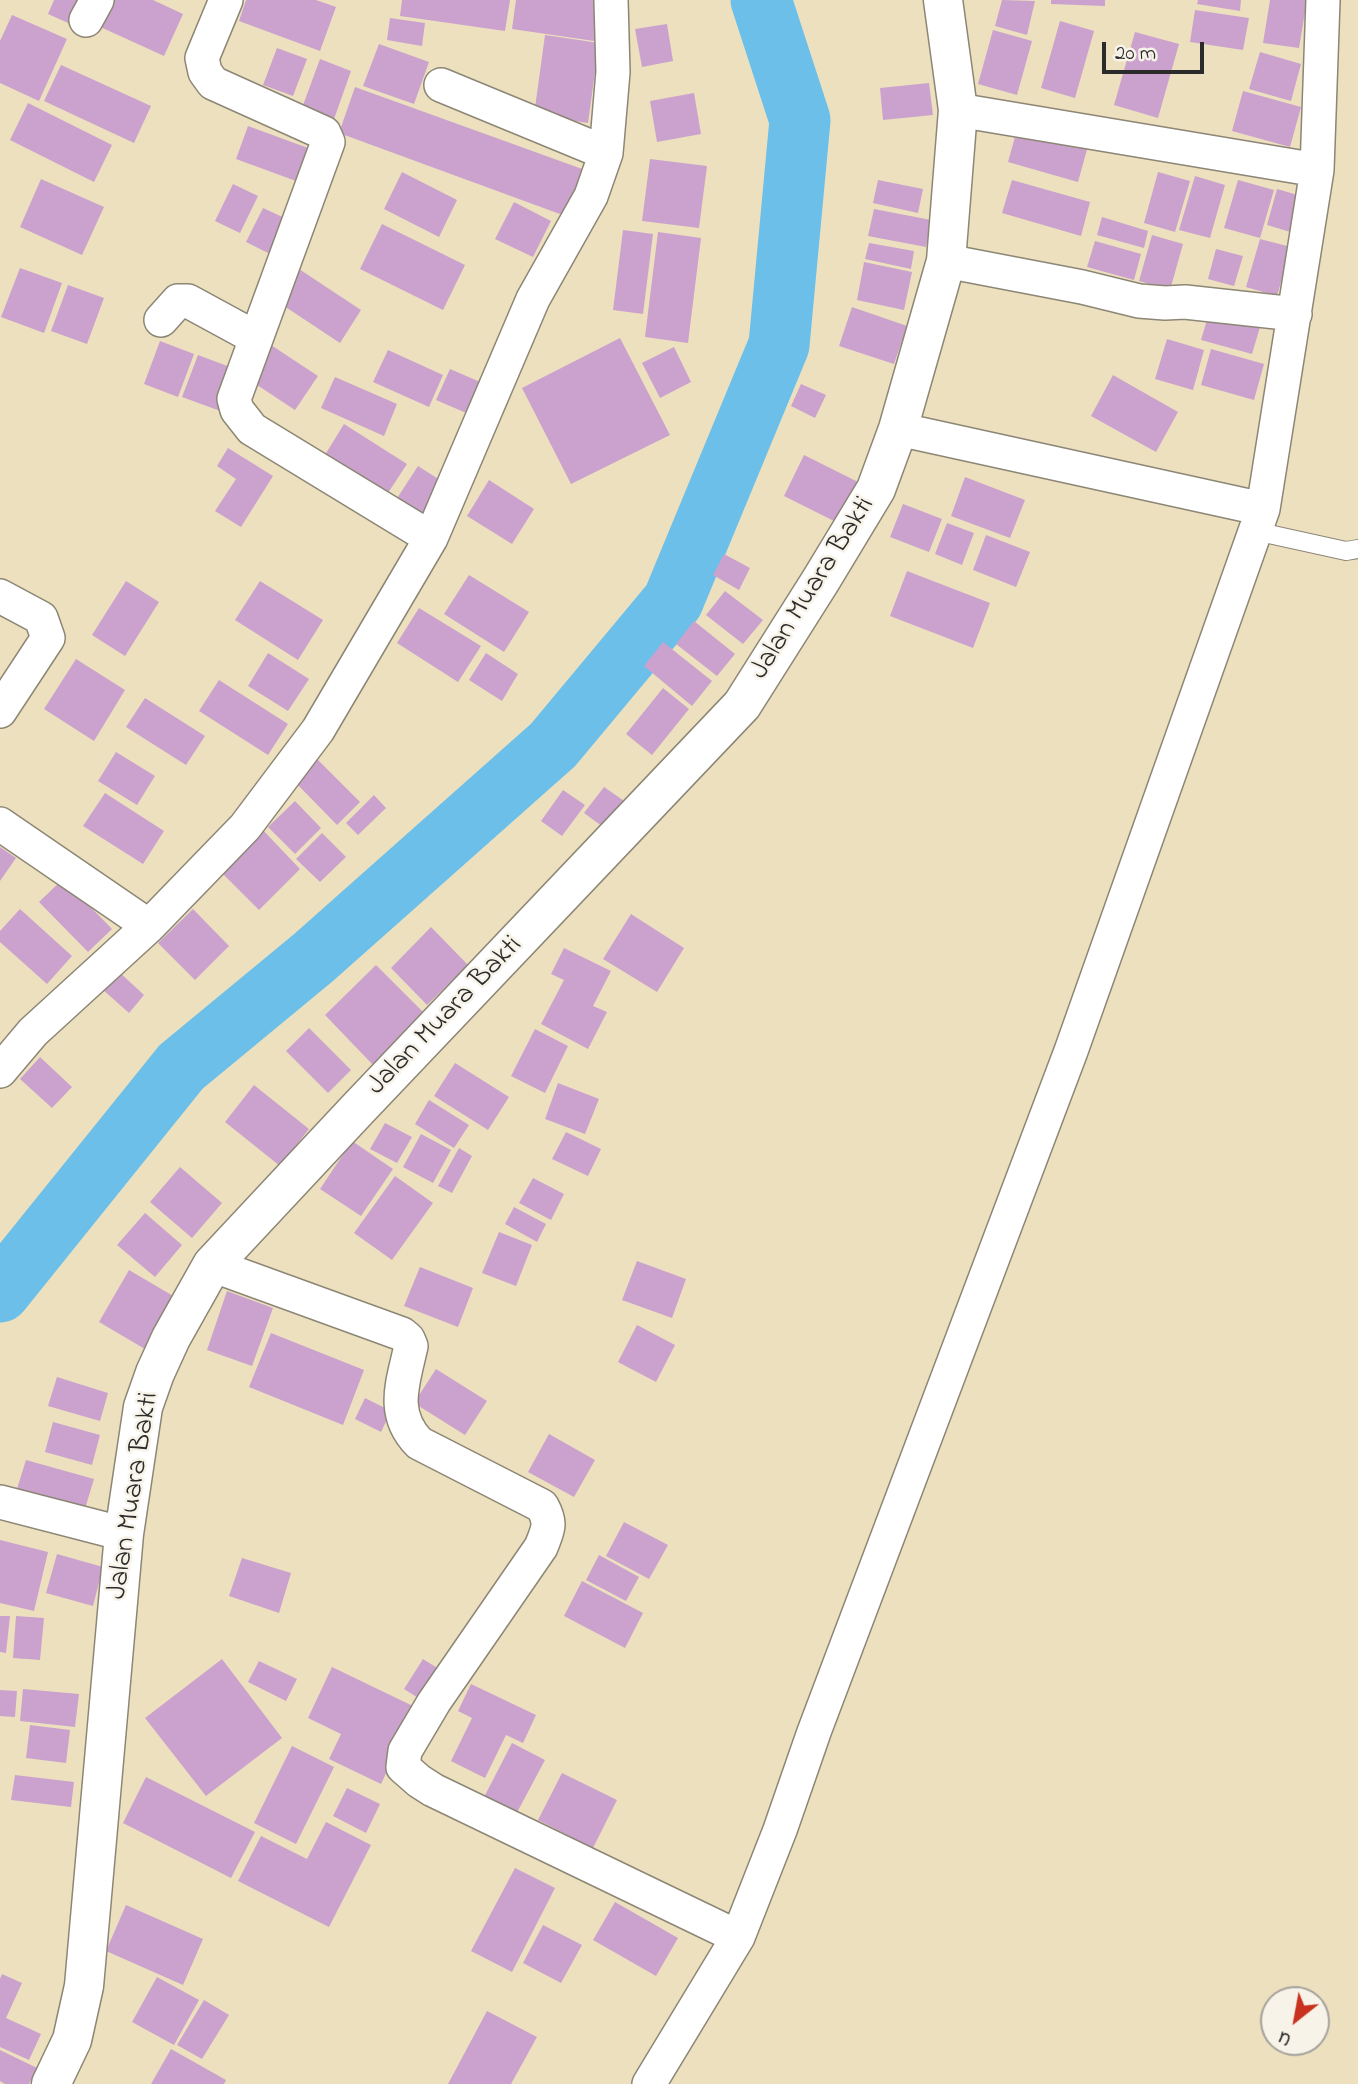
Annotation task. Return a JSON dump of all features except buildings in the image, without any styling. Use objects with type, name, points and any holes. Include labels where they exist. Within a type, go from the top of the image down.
[{"type":"street","points":[[226,0],[202,58],[205,72],[213,83],[324,133],[328,142],[234,399],[242,418],[252,429],[430,538]]},
{"type":"street","points":[[0,1071],[33,1032],[149,926],[245,827],[318,730],[430,538],[533,299],[591,196],[606,153],[613,72],[611,0]]},
{"type":"street","name":"Jalan Muara Bakti","points":[[51,2084],[72,2040],[84,1986],[124,1534],[143,1408],[155,1373],[212,1265],[742,705],[876,489],[898,429],[946,261],[958,110],[943,0]]},
{"type":"street","points":[[649,2084],[738,1937],[780,1830],[814,1732],[1070,1051],[1259,520],[1317,170],[1323,0]]},
{"type":"street","points":[[441,86],[606,153]]},
{"type":"street","points":[[958,110],[1317,170]]},
{"type":"street","points":[[946,261],[1082,287],[1139,301],[1185,302],[1295,314]]},
{"type":"street","points":[[161,320],[178,301],[188,301],[257,338]]},
{"type":"street","points":[[898,429],[1259,520]]},
{"type":"street","points":[[0,596],[41,618],[48,638],[0,711]]},
{"type":"street","points":[[0,824],[149,926]]},
{"type":"street","points":[[212,1265],[402,1334],[411,1346],[401,1405],[408,1432],[419,1443],[541,1506],[548,1517],[549,1526],[541,1547],[434,1702],[405,1751],[403,1767],[433,1790],[738,1937]]},
{"type":"street","points":[[5,1504],[124,1534]]},
{"type":"lane","points":[[1259,520],[1346,551],[1358,550]]},
{"type":"waterway","points":[[0,1292],[181,1067],[313,958],[553,745],[673,601],[779,345],[800,120],[761,0]]}]
